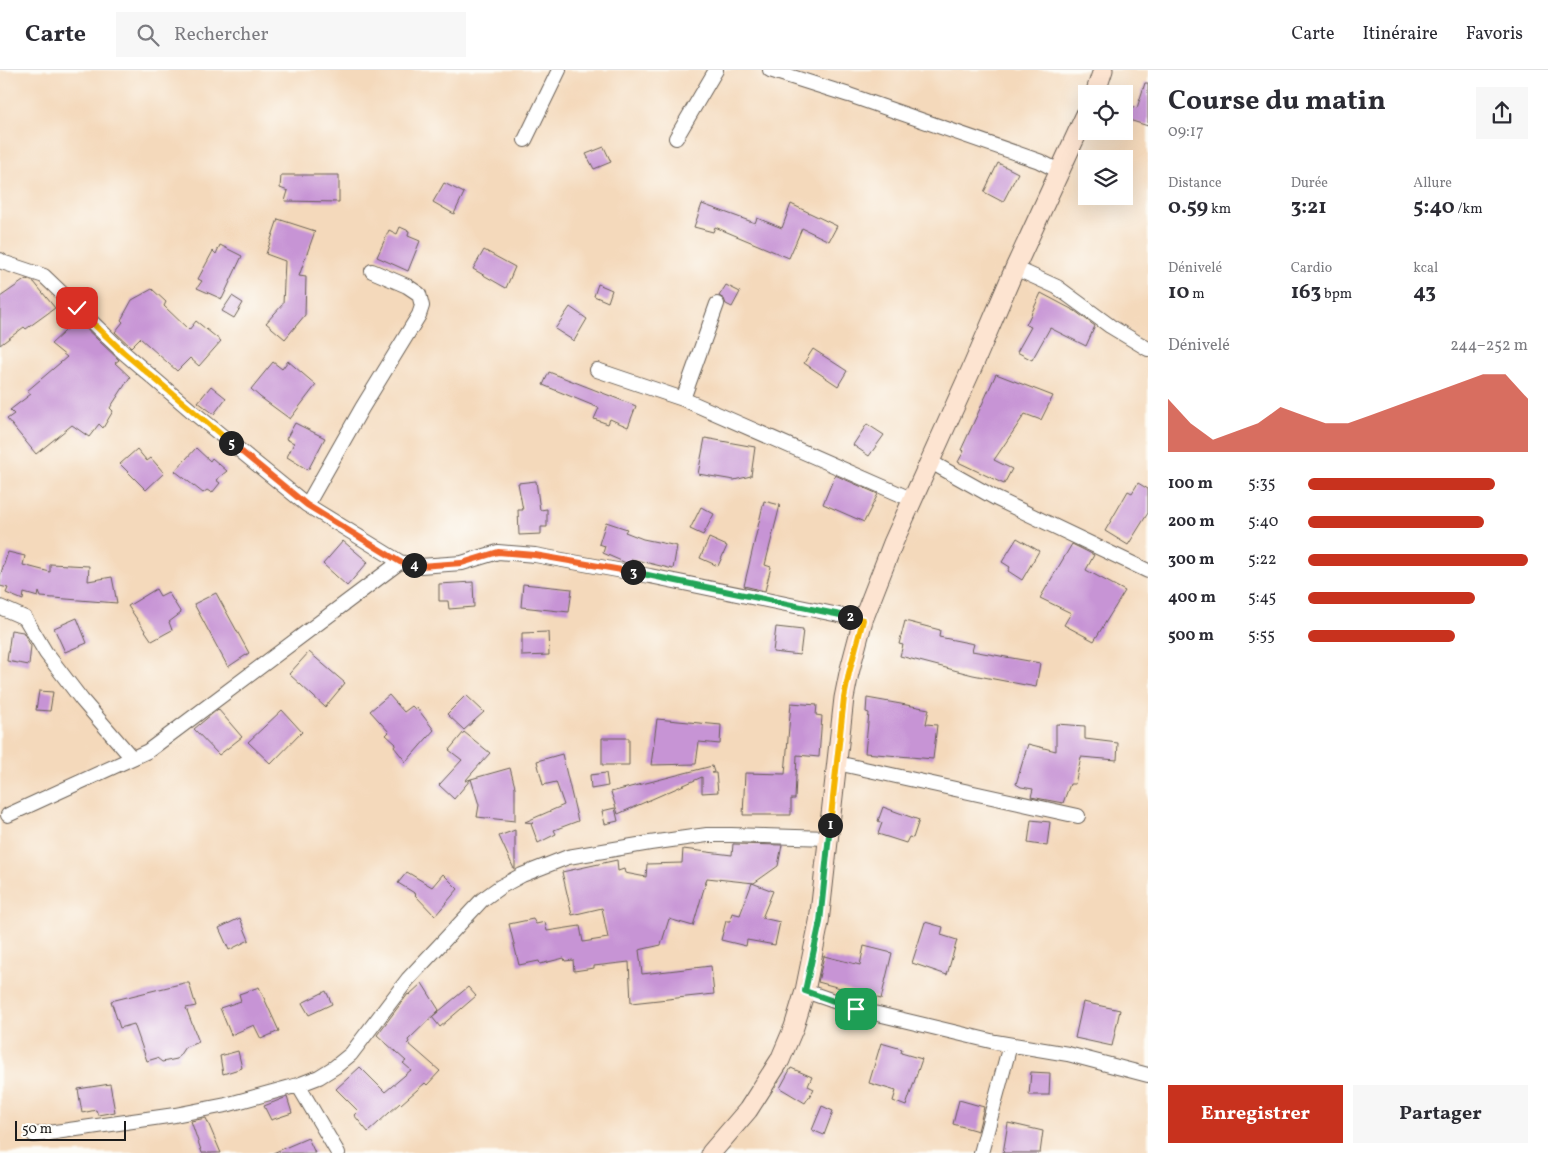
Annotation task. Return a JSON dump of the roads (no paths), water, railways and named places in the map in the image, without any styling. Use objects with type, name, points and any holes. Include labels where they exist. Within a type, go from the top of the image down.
[{"type":"street","points":[[525,140],[559,70]]},
{"type":"street","points":[[676,138],[716,70]]},
{"type":"street","points":[[770,70],[849,95],[1039,161],[1061,172]]},
{"type":"street","points":[[1097,85],[1103,70]]},
{"type":"street","points":[[711,1153],[748,1110],[780,1060],[794,1027],[805,991],[820,922],[828,838],[849,673],[863,620],[893,543],[929,461],[1078,133]]},
{"type":"street","points":[[0,262],[44,276],[123,352],[194,413],[307,505],[400,562],[420,566],[462,563],[498,552],[535,555],[650,576],[863,620]]},
{"type":"street","points":[[1015,268],[1056,287],[1110,326],[1148,349]]},
{"type":"street","points":[[307,505],[362,408],[419,315],[422,306],[418,294],[413,290],[372,271]]},
{"type":"street","points":[[683,399],[716,304]]},
{"type":"street","points":[[597,370],[683,399],[913,500]]},
{"type":"street","points":[[929,461],[997,499],[1148,571]]},
{"type":"street","points":[[8,815],[148,751],[400,562]]},
{"type":"street","points":[[0,607],[26,618],[46,653],[82,700],[132,758]]},
{"type":"street","points":[[837,763],[1078,816]]},
{"type":"street","points":[[34,1135],[175,1115],[226,1105],[298,1085],[319,1077],[351,1054],[408,979],[482,900],[500,886],[568,857],[707,835],[731,834],[828,838]]},
{"type":"street","points":[[805,991],[856,1009],[1010,1045],[1068,1054],[1148,1075]]},
{"type":"street","points":[[981,1153],[1010,1045]]},
{"type":"street","points":[[298,1085],[338,1153]]}]
